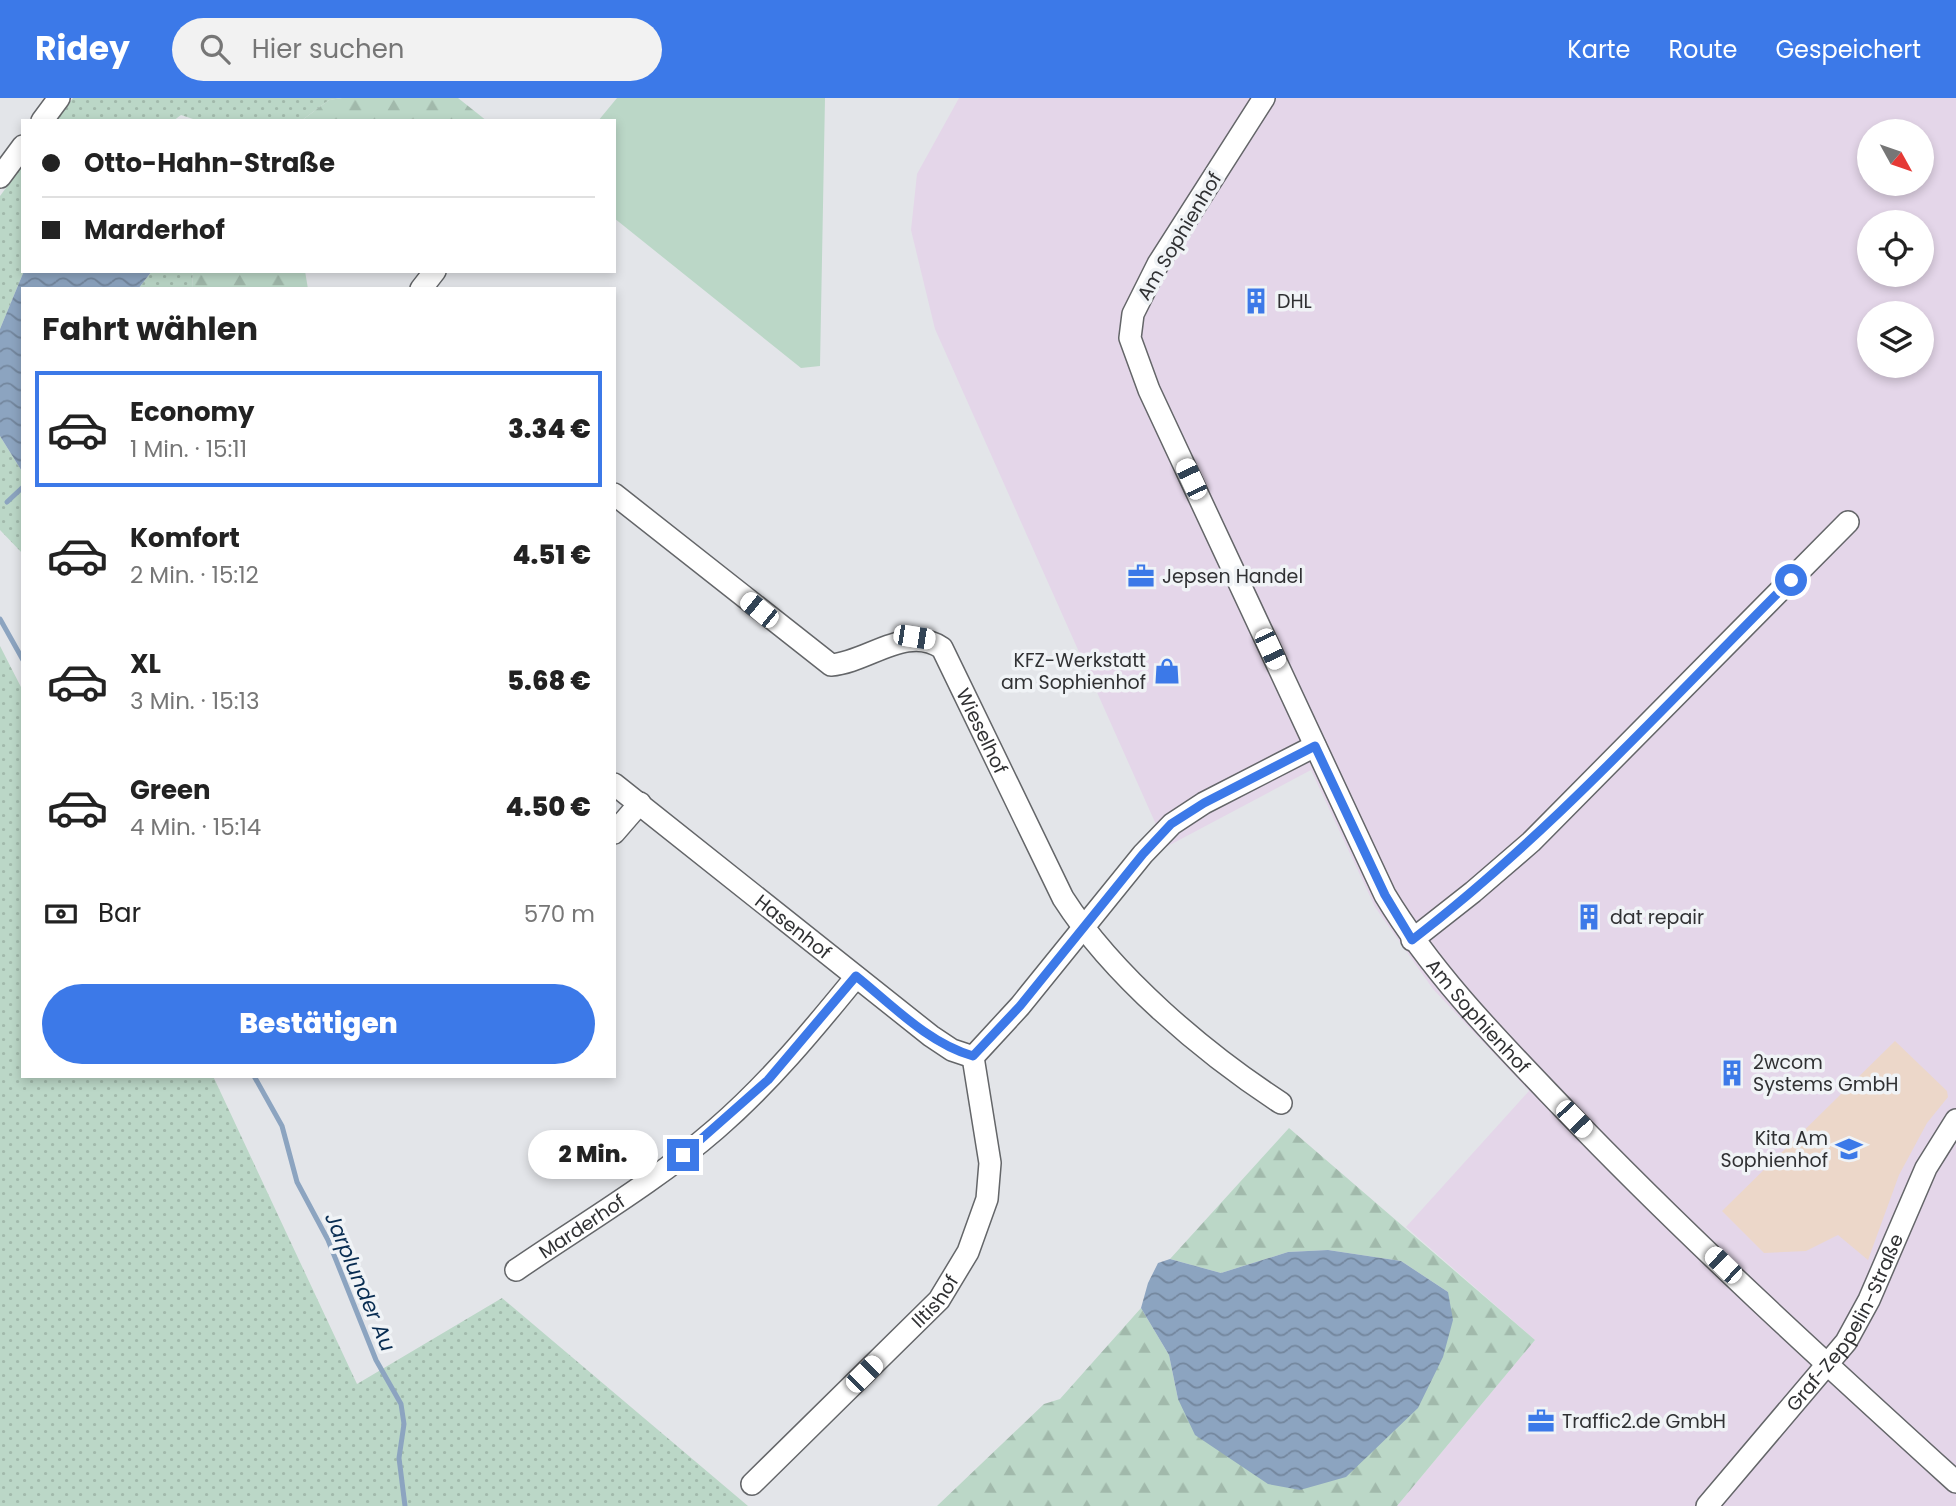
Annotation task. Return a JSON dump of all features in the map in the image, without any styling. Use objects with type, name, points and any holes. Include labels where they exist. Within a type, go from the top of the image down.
[{"type":"street","points":[[43,119],[59,98]]},
{"type":"street","name":"Am Sophienhof","points":[[1264,98],[1158,264],[1133,314],[1130,338],[1149,390],[1385,895],[1412,940],[1500,1042],[1610,1157],[1828,1365],[1956,1482]]},
{"type":"street","points":[[0,177],[21,149]]},
{"type":"street","points":[[423,287],[433,273]]},
{"type":"street","name":"Wieselhof","points":[[616,496],[831,666],[844,664],[914,637],[930,640],[942,648],[1063,898],[1083,928],[1112,963],[1234,1073],[1281,1103]]},
{"type":"street","points":[[1412,940],[1474,892],[1531,842],[1848,522]]},
{"type":"street","points":[[973,1056],[999,1031],[1143,854],[1171,824],[1204,803],[1315,746]]},
{"type":"street","name":"Hasenhof","points":[[616,786],[931,1036],[952,1050],[973,1056]]},
{"type":"street","points":[[616,830],[639,803]]},
{"type":"street","name":"Marderhof","points":[[516,1270],[667,1167],[714,1130],[777,1071],[856,976]]},
{"type":"street","name":"Iltishof","points":[[752,1484],[939,1300],[968,1252],[987,1199],[990,1163],[973,1056]]},
{"type":"street","name":"Graf-Zeppelin-Straße","points":[[1707,1506],[1846,1342],[1869,1300],[1926,1168],[1956,1120]]},
{"type":"shaded area","points":[[959,98],[1956,98],[1956,1506],[1397,1506],[1535,1340],[1406,1227],[1529,1091],[1433,989],[1375,907],[1311,770],[1166,847],[935,329],[911,230],[917,174]]},
{"type":"shaded area","name":"Kita Am Sophienhof","points":[[1895,1041],[1947,1091],[1948,1097],[1927,1123],[1899,1175],[1868,1260],[1838,1235],[1806,1251],[1764,1253],[1722,1211]]},
{"type":"green space","points":[[73,98],[342,98],[329,100],[304,119],[193,119],[181,115],[176,119],[57,119]]},
{"type":"green space","points":[[458,98],[484,119],[304,119],[329,100]]},
{"type":"green space","points":[[617,98],[825,98],[820,366],[801,368],[616,220],[616,119],[600,119]]},
{"type":"green space","points":[[21,168],[21,273],[23,273],[0,329],[0,196]]},
{"type":"green space","points":[[150,273],[193,273],[192,287],[140,287]]},
{"type":"green space","points":[[193,273],[305,273],[308,287],[192,287]]},
{"type":"green space","points":[[0,436],[21,470],[21,552],[0,530]]},
{"type":"green space","points":[[0,646],[21,687],[21,1078],[214,1078],[357,1384],[502,1298],[748,1506],[0,1506]]},
{"type":"green space","points":[[1289,1128],[1535,1340],[1397,1506],[937,1506],[1044,1404],[1060,1399],[1141,1308],[1169,1355],[1178,1399],[1448,1292],[1401,1261],[1328,1250],[1288,1252],[1221,1273],[1170,1259]]},
{"type":"water","points":[[23,273],[150,273],[140,287],[21,287],[21,470],[0,436],[0,329]]},
{"type":"water","points":[[1328,1250],[1401,1261],[1448,1292],[1453,1320],[1443,1357],[1418,1408],[1346,1477],[1300,1490],[1268,1484],[1195,1435],[1178,1399],[1169,1355],[1141,1308],[1148,1283],[1158,1263],[1170,1259],[1221,1273],[1288,1252]]},
{"type":"waterway","points":[[7,502],[21,489]]},
{"type":"waterway","name":"Jarplunder Au","points":[[0,619],[21,656]]},
{"type":"waterway","name":"Jarplunder Au","points":[[255,1078],[282,1126],[297,1182],[328,1240],[376,1360],[401,1404],[404,1424],[399,1458],[405,1506]]},
{"type":"place","name":"DHL","points":[[1256,301]]},
{"type":"place","name":"Jepsen Handel","points":[[1141,576]]},
{"type":"place","name":"KFZ-Werkstatt am Sophienhof","points":[[1167,671]]},
{"type":"place","name":"dat repair","points":[[1589,917]]},
{"type":"place","name":"2wcom Systems GmbH","points":[[1732,1073]]},
{"type":"place","name":"Kita Am Sophienhof","points":[[1849,1149]]},
{"type":"place","name":"Traffic2.de GmbH","points":[[1541,1421]]},
{"type":"route","points":[[683,1155],[768,1080],[803,1043],[856,976],[931,1036],[952,1050],[973,1056],[999,1031],[1143,854],[1171,824],[1204,803],[1315,746],[1385,895],[1412,940],[1474,892],[1531,842],[1791,580]]}]
